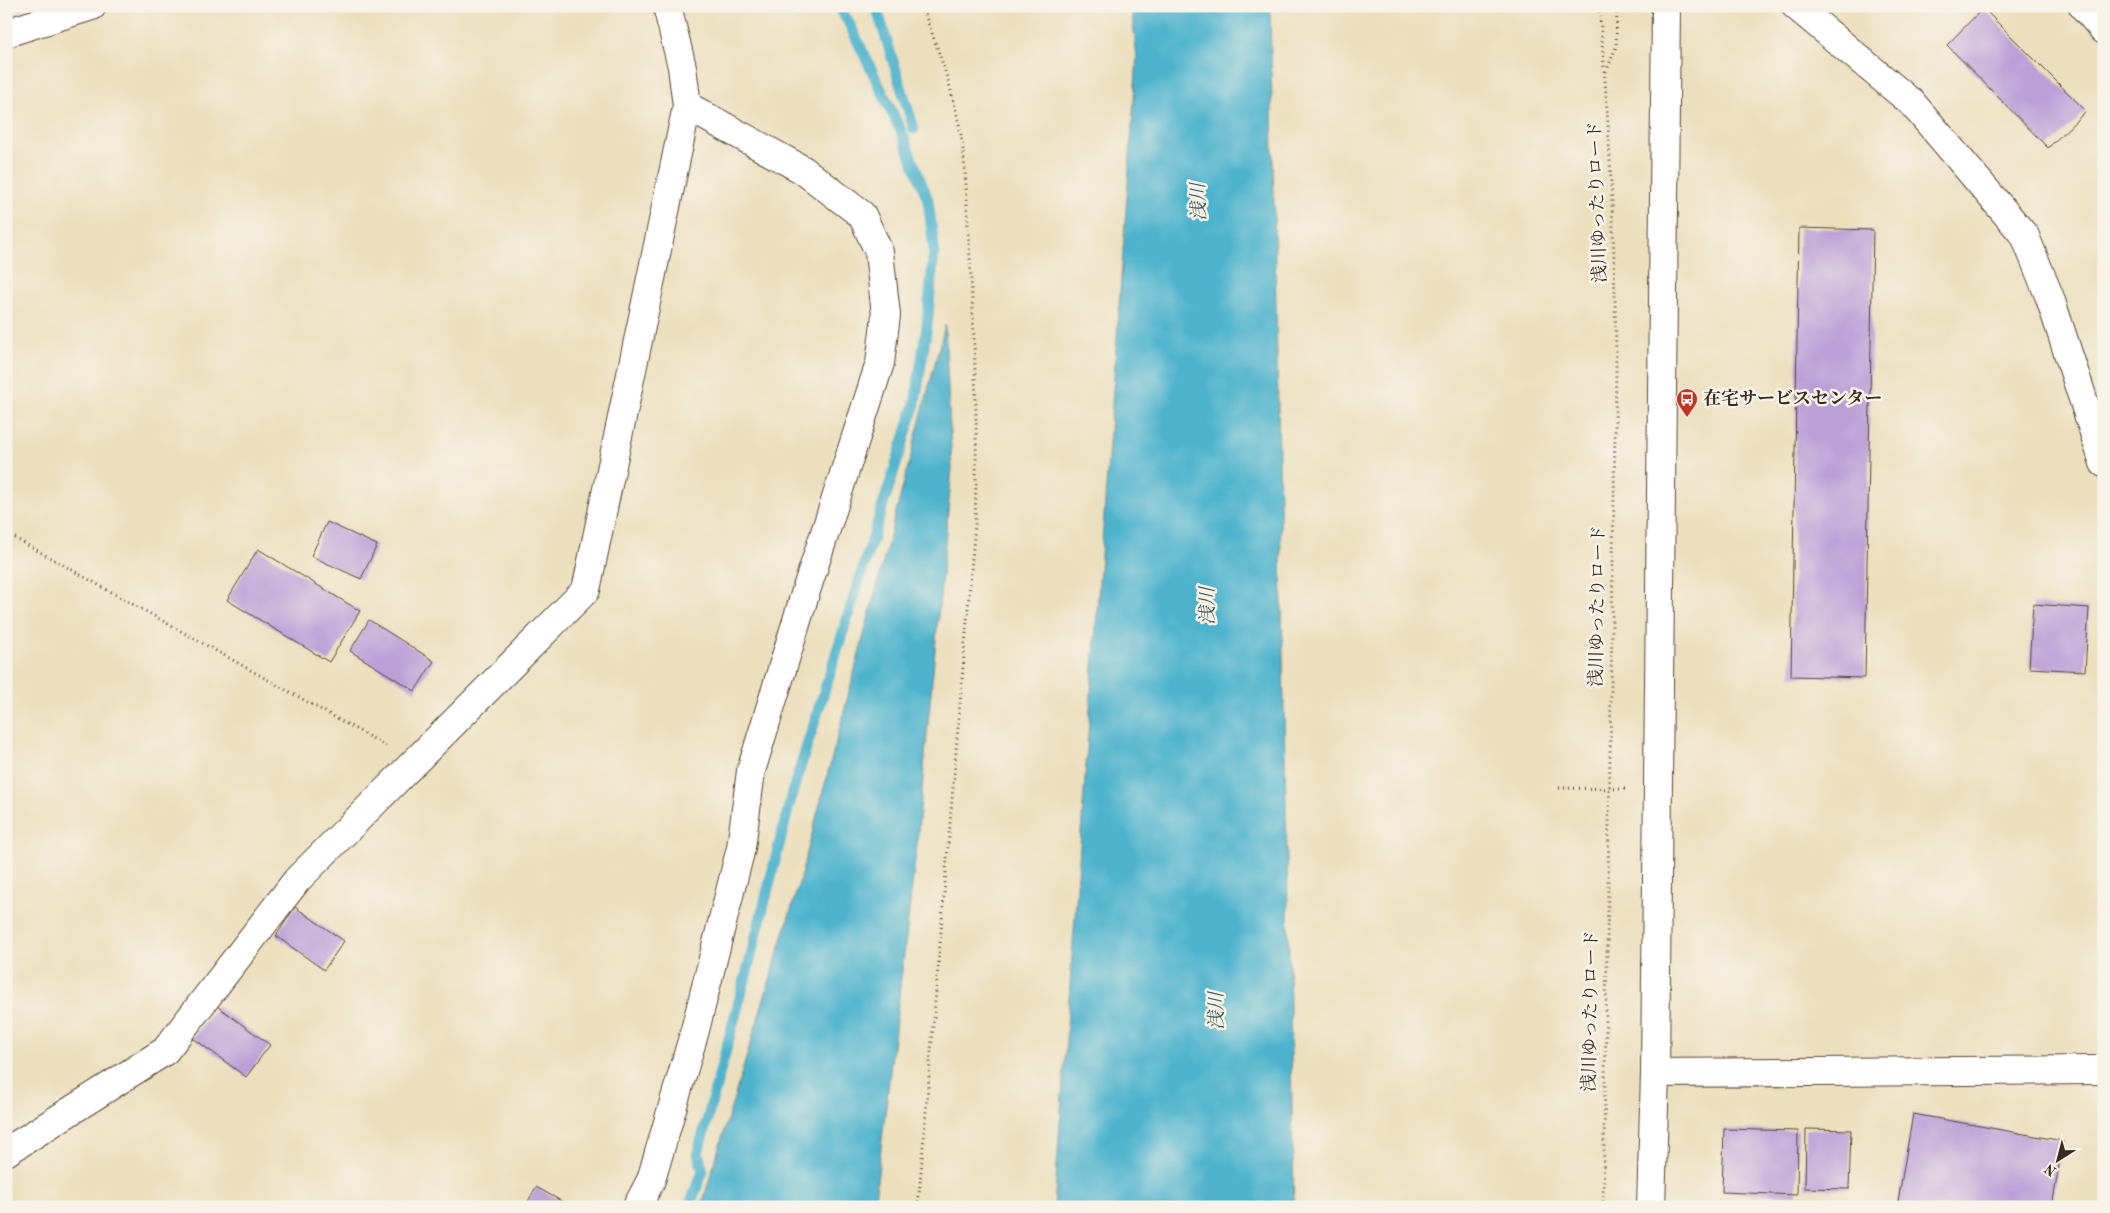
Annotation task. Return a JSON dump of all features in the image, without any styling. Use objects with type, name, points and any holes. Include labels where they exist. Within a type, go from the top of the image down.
[{"type":"street","points":[[6,33],[92,6]]},
{"type":"street","points":[[6,1152],[165,1051],[297,880],[586,590],[687,106],[682,66],[667,6]]},
{"type":"street","points":[[1651,1207],[1656,1074],[1666,6]]},
{"type":"street","points":[[1796,6],[1912,103],[2025,236],[2050,298],[2104,463]]},
{"type":"street","points":[[2082,6],[2104,30]]},
{"type":"street","points":[[638,1207],[652,1180],[694,1034],[741,848],[751,771],[805,594],[880,364],[886,315],[880,252],[862,215],[803,170],[687,106]]},
{"type":"street","points":[[1656,1074],[2104,1070]]},
{"type":"path","points":[[918,1207],[974,533],[977,460],[976,366],[964,164],[955,107],[947,76],[922,6]]},
{"type":"path","name":"浅川ゆったりロード","points":[[1599,6],[1605,75],[1615,294],[1615,471],[1603,1207]]},
{"type":"path","points":[[1605,75],[1616,46],[1617,6]]},
{"type":"path","points":[[6,533],[415,762]]},
{"type":"path","points":[[1559,788],[1619,789]]},
{"type":"water","name":"浅川","points":[[1131,6],[1270,6],[1294,1207],[1054,1207],[1137,57]]},
{"type":"water","points":[[945,325],[952,469],[916,853],[874,1207],[701,1207],[799,883]]},
{"type":"building","points":[[1983,8],[2086,111],[2048,148],[1947,45]]},
{"type":"building","points":[[1799,228],[1873,230],[1865,678],[1791,676]]},
{"type":"building","points":[[327,522],[377,545],[361,579],[311,556]]},
{"type":"building","points":[[258,549],[360,611],[329,662],[227,600]]},
{"type":"building","points":[[2033,604],[2089,608],[2085,671],[2029,668]]},
{"type":"building","points":[[369,620],[434,661],[415,691],[350,651]]},
{"type":"building","points":[[295,907],[344,941],[324,970],[276,936]]},
{"type":"building","points":[[217,1006],[270,1045],[246,1077],[193,1038]]},
{"type":"building","points":[[1913,1114],[2063,1141],[2052,1207],[1897,1207]]},
{"type":"building","points":[[1724,1129],[1798,1131],[1797,1195],[1722,1192]]},
{"type":"building","points":[[1806,1129],[1851,1130],[1849,1189],[1805,1188]]},
{"type":"building","points":[[536,1187],[563,1202],[560,1207],[525,1207]]},
{"type":"waterway","points":[[689,1207],[703,1171],[698,1153],[747,972],[793,790],[915,404],[927,326],[934,249],[928,200],[902,133],[848,21],[838,6]]},
{"type":"waterway","points":[[876,6],[914,129]]},
{"type":"place","name":"在宅サービスセンター","points":[[1687,418]]}]
